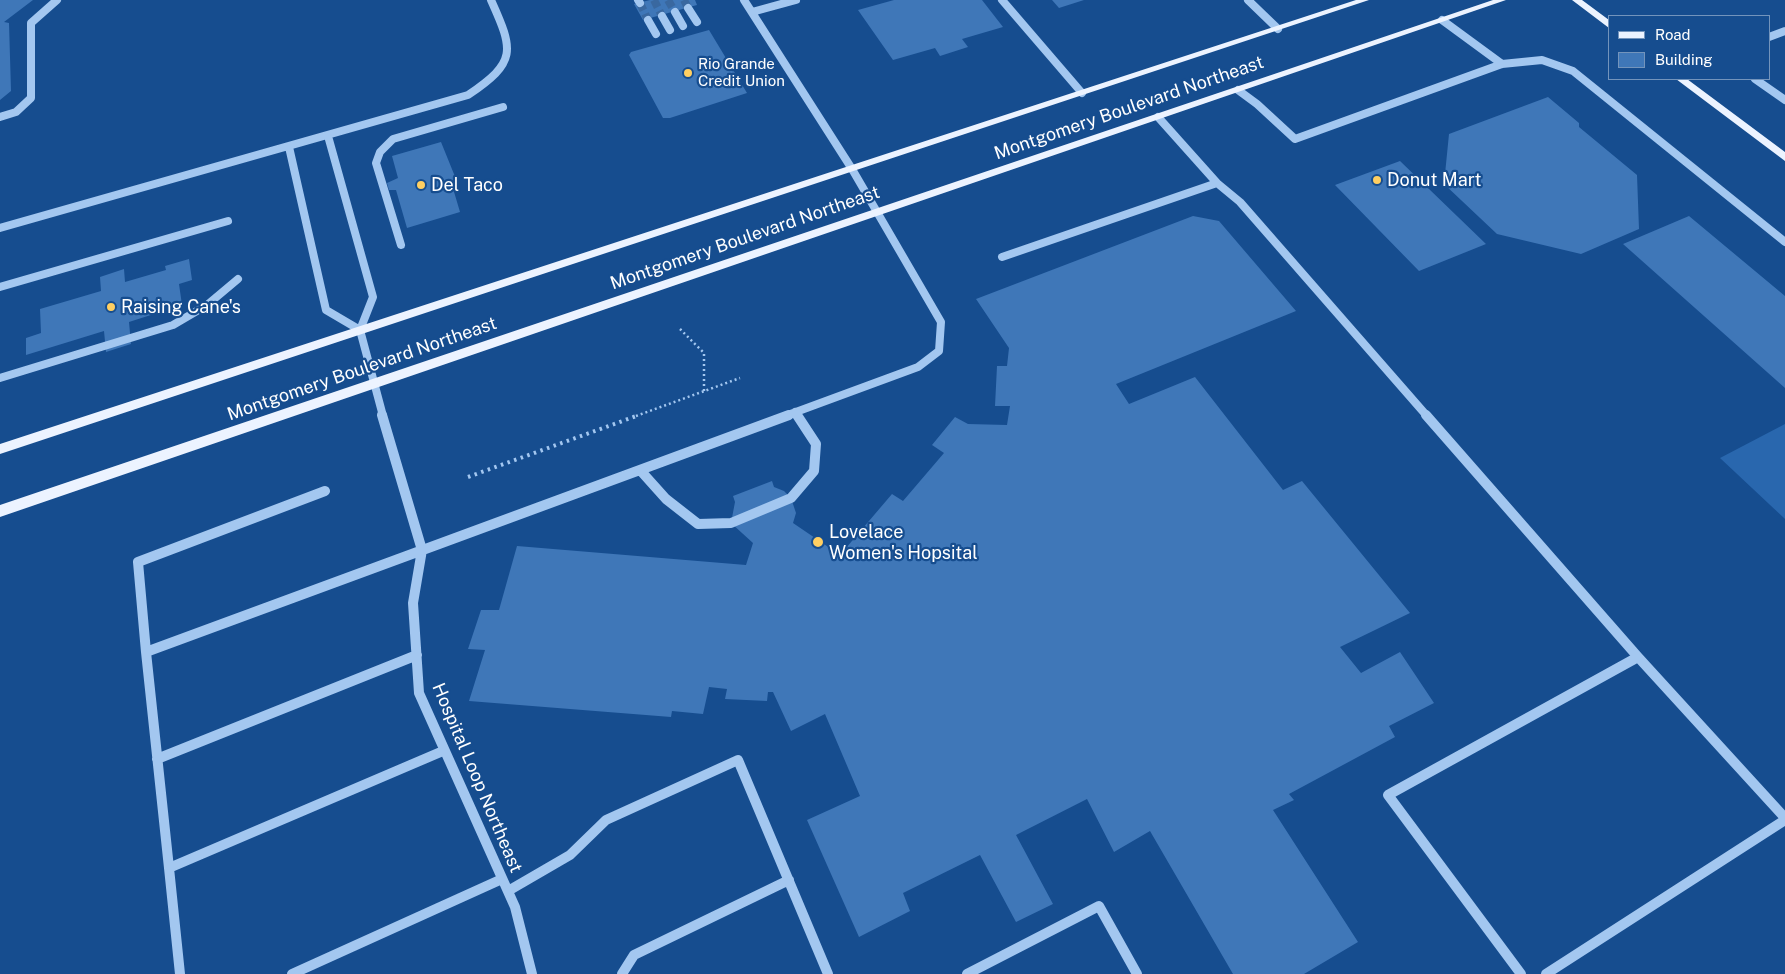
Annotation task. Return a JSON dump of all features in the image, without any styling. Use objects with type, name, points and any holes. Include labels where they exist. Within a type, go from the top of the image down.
[{"type":"main road","name":"Montgomery Boulevard Northeast","points":[[0,449],[1365,0]]},
{"type":"main road","name":"Montgomery Boulevard Northeast","points":[[0,511],[1502,0]]},
{"type":"main road","points":[[1576,0],[1608,23]]},
{"type":"main road","points":[[1682,80],[1785,157]]},
{"type":"street","points":[[0,228],[468,95],[488,82],[502,68],[509,52],[508,36],[491,0]]},
{"type":"street","points":[[146,652],[918,367],[940,351],[941,322],[852,169],[744,0]]},
{"type":"street","points":[[752,12],[796,0]]},
{"type":"street","points":[[1002,0],[1082,93]]},
{"type":"street","points":[[1248,0],[1278,29]]},
{"type":"street","points":[[675,12],[683,26]]},
{"type":"street","points":[[662,16],[670,30]]},
{"type":"street","points":[[648,20],[656,34]]},
{"type":"street","points":[[1442,20],[1502,64]]},
{"type":"street","points":[[1770,37],[1785,31]]},
{"type":"street","points":[[1238,90],[1257,104],[1295,139],[1502,64],[1542,60],[1573,72],[1785,242]]},
{"type":"street","points":[[1756,80],[1785,100]]},
{"type":"street","points":[[401,245],[376,163],[380,152],[392,139],[503,107]]},
{"type":"street","points":[[1158,117],[1217,183],[1240,202],[1638,657],[1785,819],[1546,974]]},
{"type":"street","points":[[289,147],[326,310],[360,330],[373,297],[328,136]]},
{"type":"street","points":[[1002,257],[1217,183]]},
{"type":"street","points":[[0,287],[228,221]]},
{"type":"street","points":[[0,378],[174,325],[206,305],[238,279]]},
{"type":"street","name":"Hospital Loop Northeast","points":[[360,330],[372,383],[422,550],[413,603],[419,693],[443,751],[515,908],[532,974]]},
{"type":"street","points":[[640,470],[666,499],[698,524],[731,523],[791,498],[814,471],[816,444],[796,412]]},
{"type":"street","points":[[180,974],[138,562],[325,491]]},
{"type":"street","points":[[157,759],[416,654]]},
{"type":"street","points":[[1522,974],[1388,795],[1638,657]]},
{"type":"street","points":[[169,868],[443,751]]},
{"type":"street","points":[[508,891],[570,855],[606,820],[738,760],[828,974]]},
{"type":"street","points":[[292,974],[502,879]]},
{"type":"street","points":[[622,974],[634,955],[789,880]]},
{"type":"street","points":[[967,974],[1100,906],[1136,974]]},
{"type":"lane","points":[[0,117],[16,112],[31,98],[29,32],[31,24],[57,0]]},
{"type":"lane","points":[[688,8],[697,22]]},
{"type":"path","points":[[680,329],[704,354],[704,391]]},
{"type":"path","points":[[468,477],[740,378]]},
{"type":"shaded area","points":[[1785,424],[1785,519],[1720,458]]},
{"type":"building","points":[[0,0],[33,0],[4,22],[9,23],[11,91],[0,100]]},
{"type":"building","points":[[650,0],[695,0],[697,5],[643,20],[634,4]]},
{"type":"building","points":[[894,0],[982,0],[1003,27],[962,39],[968,47],[940,56],[935,48],[893,60],[858,10]]},
{"type":"building","points":[[1052,0],[1084,0],[1059,8]]},
{"type":"building","name":"Rio Grande Credit Union","points":[[709,30],[747,93],[670,118],[663,118],[629,55],[631,52]]},
{"type":"building","points":[[1548,97],[1579,123],[1579,127],[1637,175],[1639,229],[1581,254],[1497,234],[1444,184],[1449,134]]},
{"type":"building","name":"Del Taco","points":[[441,142],[458,184],[452,185],[460,212],[407,228],[396,190],[389,190],[387,183],[398,178],[392,156]]},
{"type":"building","points":[[1400,161],[1486,244],[1419,271],[1335,185]]},
{"type":"building","points":[[1193,216],[1219,221],[1296,311],[1116,384],[1129,404],[1195,377],[1283,490],[1302,481],[1410,613],[1340,647],[1361,673],[1400,652],[1434,703],[1389,726],[1395,737],[1289,794],[1294,800],[1273,810],[1358,942],[1304,974],[1233,974],[1150,831],[1114,852],[1087,799],[1016,835],[1053,904],[1016,922],[980,855],[903,893],[910,911],[859,937],[807,820],[860,796],[825,714],[791,731],[773,692],[768,692],[767,701],[725,699],[727,689],[709,687],[703,714],[672,711],[671,717],[469,701],[485,650],[468,649],[481,610],[499,610],[517,546],[746,565],[753,543],[731,523],[735,502],[733,496],[772,481],[774,487],[784,491],[791,498],[796,513],[793,523],[840,555],[892,494],[903,501],[944,453],[932,445],[955,417],[968,424],[1007,425],[1010,406],[995,406],[997,366],[1007,366],[1009,348],[976,299]]},
{"type":"building","points":[[1689,216],[1785,296],[1785,388],[1623,244]]},
{"type":"building","name":"Raising Cane's","points":[[189,259],[192,280],[179,284],[182,305],[129,322],[131,344],[106,352],[104,331],[26,355],[26,338],[41,333],[40,309],[101,291],[100,277],[124,269],[125,282],[166,270],[165,266]]},
{"type":"tunnel","points":[[654,0],[662,16]]},
{"type":"tunnel","points":[[668,0],[675,12]]},
{"type":"tunnel","points":[[684,0],[688,8]]},
{"type":"tunnel","points":[[640,3],[648,20]]},
{"type":"place","name":"Rio Grande Credit Union","points":[[688,73]]},
{"type":"place","name":"Donut Mart","points":[[1377,180]]},
{"type":"place","name":"Del Taco","points":[[421,185]]},
{"type":"place","name":"Raising Cane's","points":[[111,307]]},
{"type":"place","name":"Lovelace Women's Hopsital","points":[[818,542]]}]
